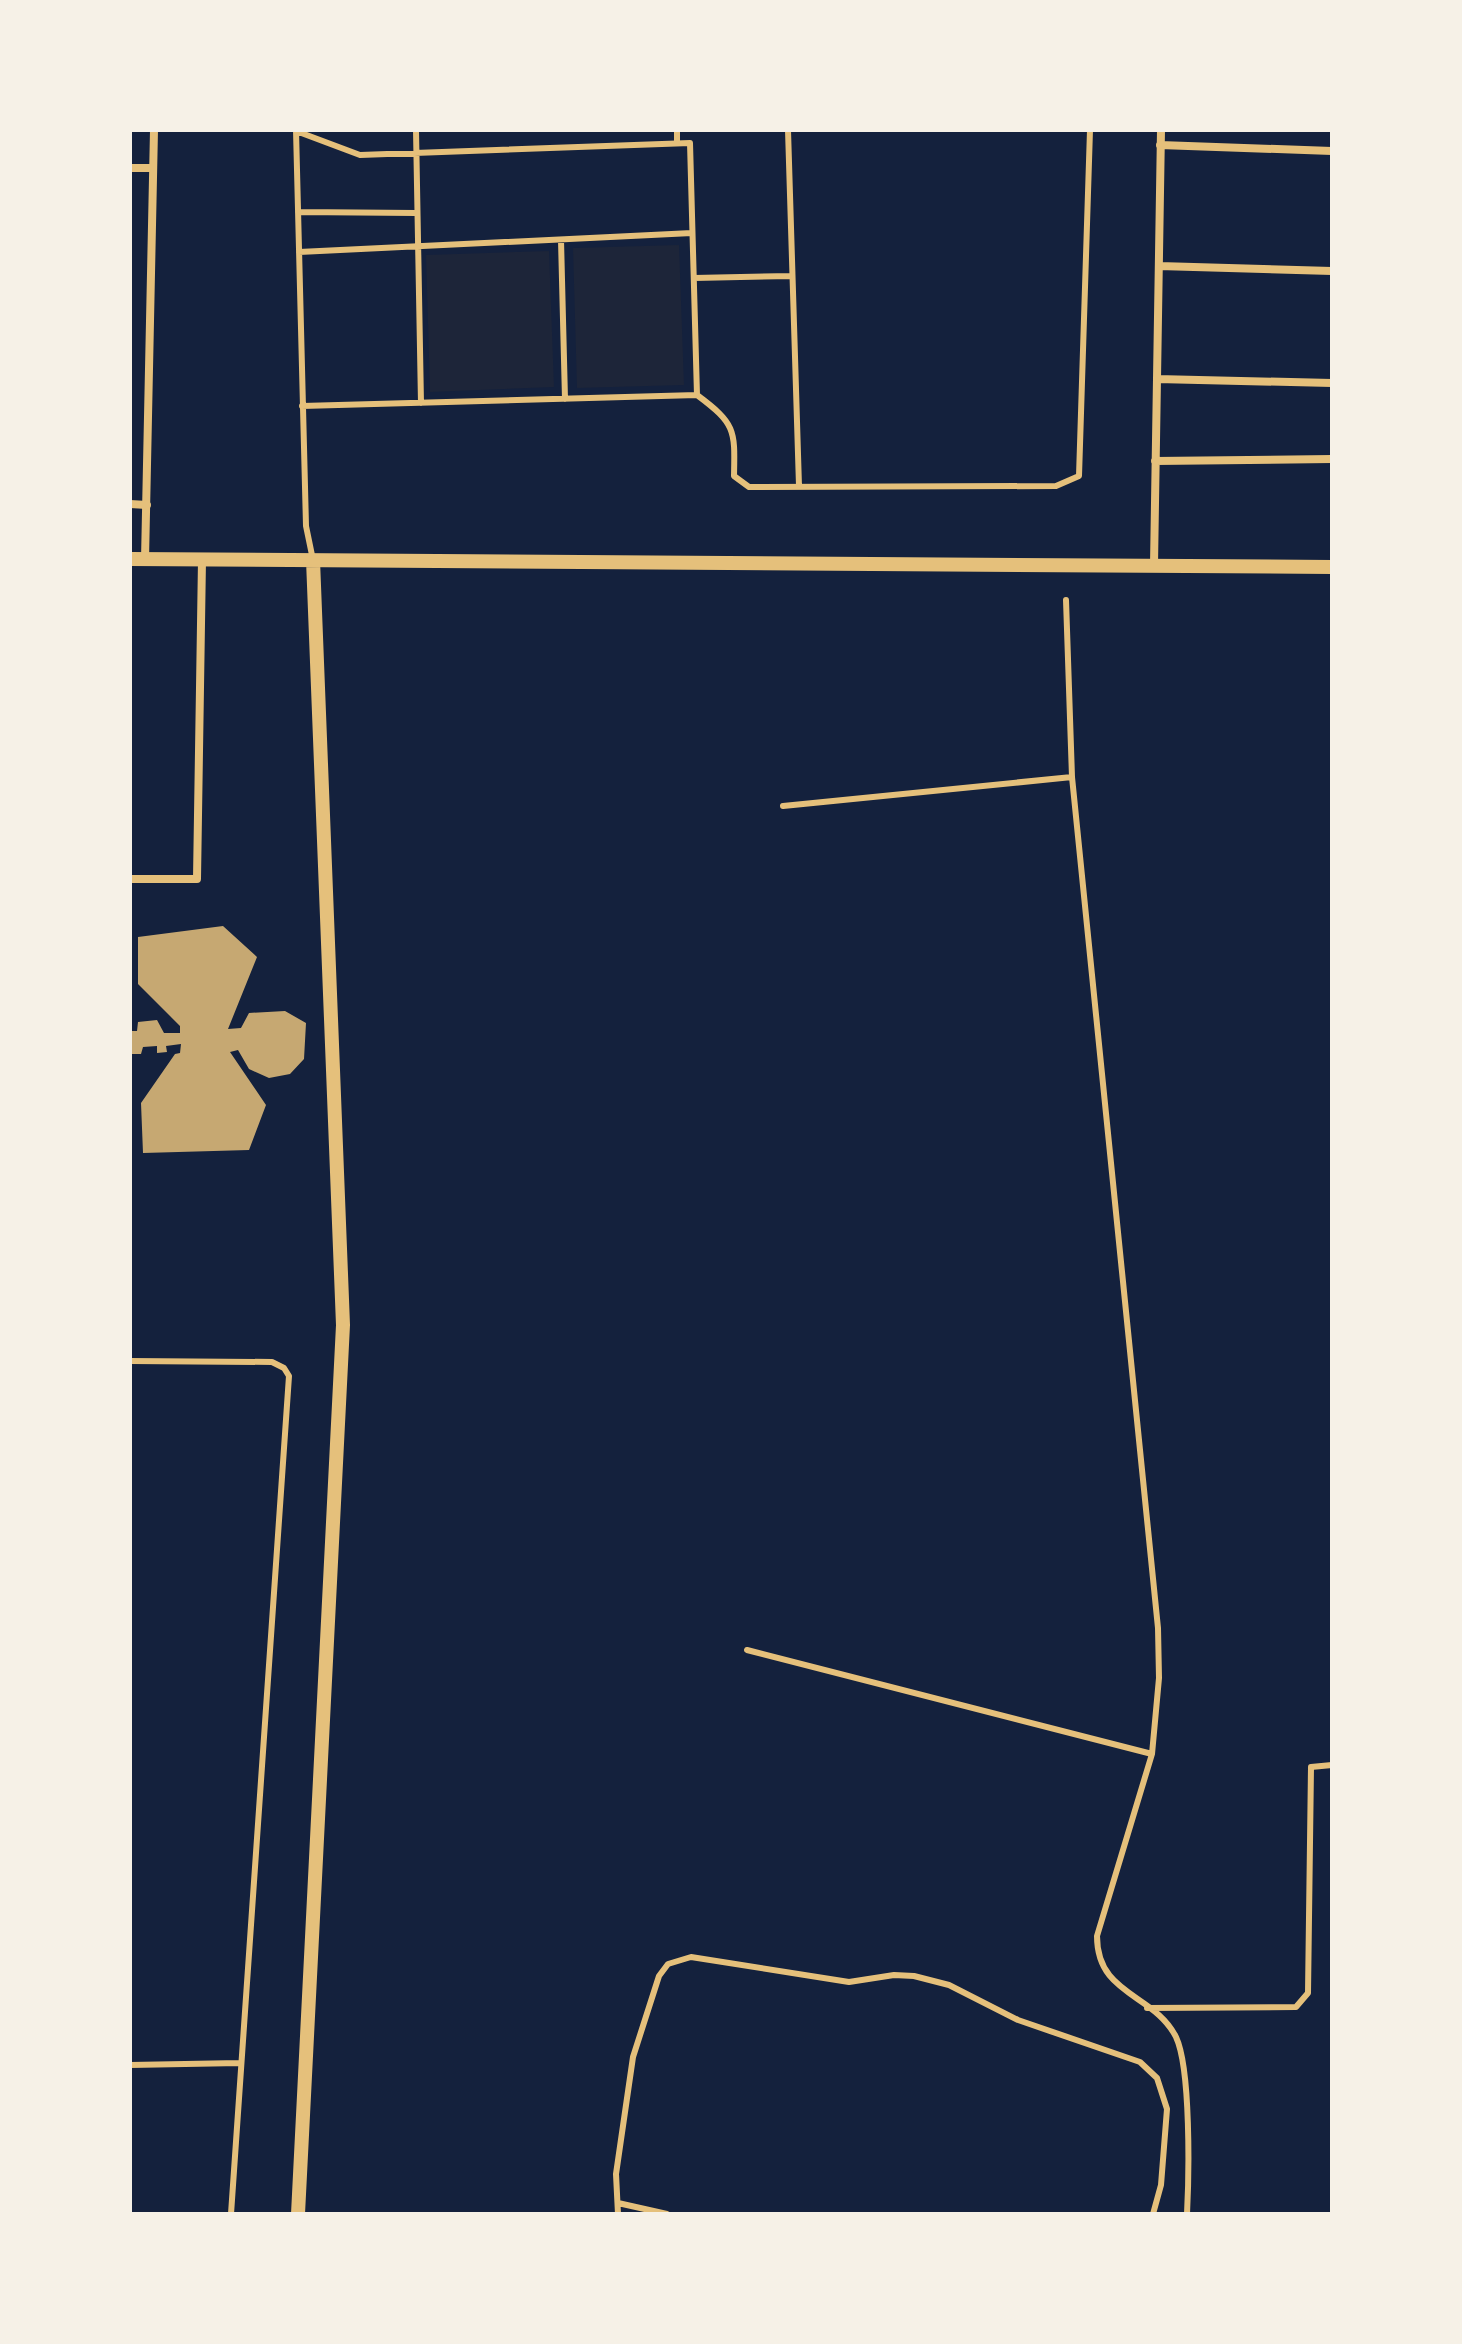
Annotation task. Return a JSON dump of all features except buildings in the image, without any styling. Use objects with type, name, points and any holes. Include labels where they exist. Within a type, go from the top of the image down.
[{"type":"street","points":[[154,130],[147,505],[138,559],[1332,567]]},
{"type":"street","points":[[1154,565],[1161,130]]},
{"type":"street","points":[[1160,145],[1332,151]]},
{"type":"street","points":[[130,168],[153,168]]},
{"type":"street","points":[[1159,266],[1332,271]]},
{"type":"street","points":[[1157,379],[1332,383]]},
{"type":"street","points":[[1155,461],[1332,459]]},
{"type":"street","points":[[130,504],[147,505]]},
{"type":"street","points":[[130,879],[197,879],[202,560]]},
{"type":"street","points":[[298,2214],[343,1325],[313,560]]},
{"type":"lane","points":[[313,560],[306,526],[296,130],[360,155],[690,143],[697,395]]},
{"type":"lane","points":[[416,130],[421,403]]},
{"type":"lane","points":[[677,130],[677,143]]},
{"type":"lane","points":[[788,130],[799,486]]},
{"type":"lane","points":[[302,406],[697,395],[717,410],[731,428],[736,439],[734,476],[740,483],[799,486],[1056,486],[1079,476],[1090,130]]},
{"type":"lane","points":[[298,212],[416,213]]},
{"type":"lane","points":[[299,252],[417,249],[692,233]]},
{"type":"lane","points":[[561,240],[565,399]]},
{"type":"lane","points":[[694,278],[792,276]]},
{"type":"lane","points":[[1066,600],[1072,777],[1158,1628],[1159,1678],[1152,1754],[1097,1936],[1100,1965],[1109,1978],[1166,2023],[1182,2055],[1189,2176],[1187,2214]]},
{"type":"lane","points":[[783,806],[1072,777]]},
{"type":"lane","points":[[130,1361],[272,1362],[284,1368],[289,1376],[291,1391],[231,2214]]},
{"type":"lane","points":[[747,1650],[1152,1754]]},
{"type":"lane","points":[[1147,2008],[1296,2007],[1308,1993],[1311,1767],[1332,1765]]},
{"type":"lane","points":[[618,2214],[616,2174],[633,2057],[659,1976],[668,1964],[691,1957],[849,1982],[894,1975],[914,1976],[949,1985],[1018,2020],[1140,2062],[1157,2078],[1167,2109],[1161,2185],[1153,2214]]},
{"type":"lane","points":[[130,2065],[240,2063]]},
{"type":"lane","points":[[618,2203],[667,2214]]},
{"type":"shaded area","points":[[679,245],[684,385],[577,388],[573,248]]},
{"type":"shaded area","points":[[549,251],[554,387],[430,392],[426,255]]}]
